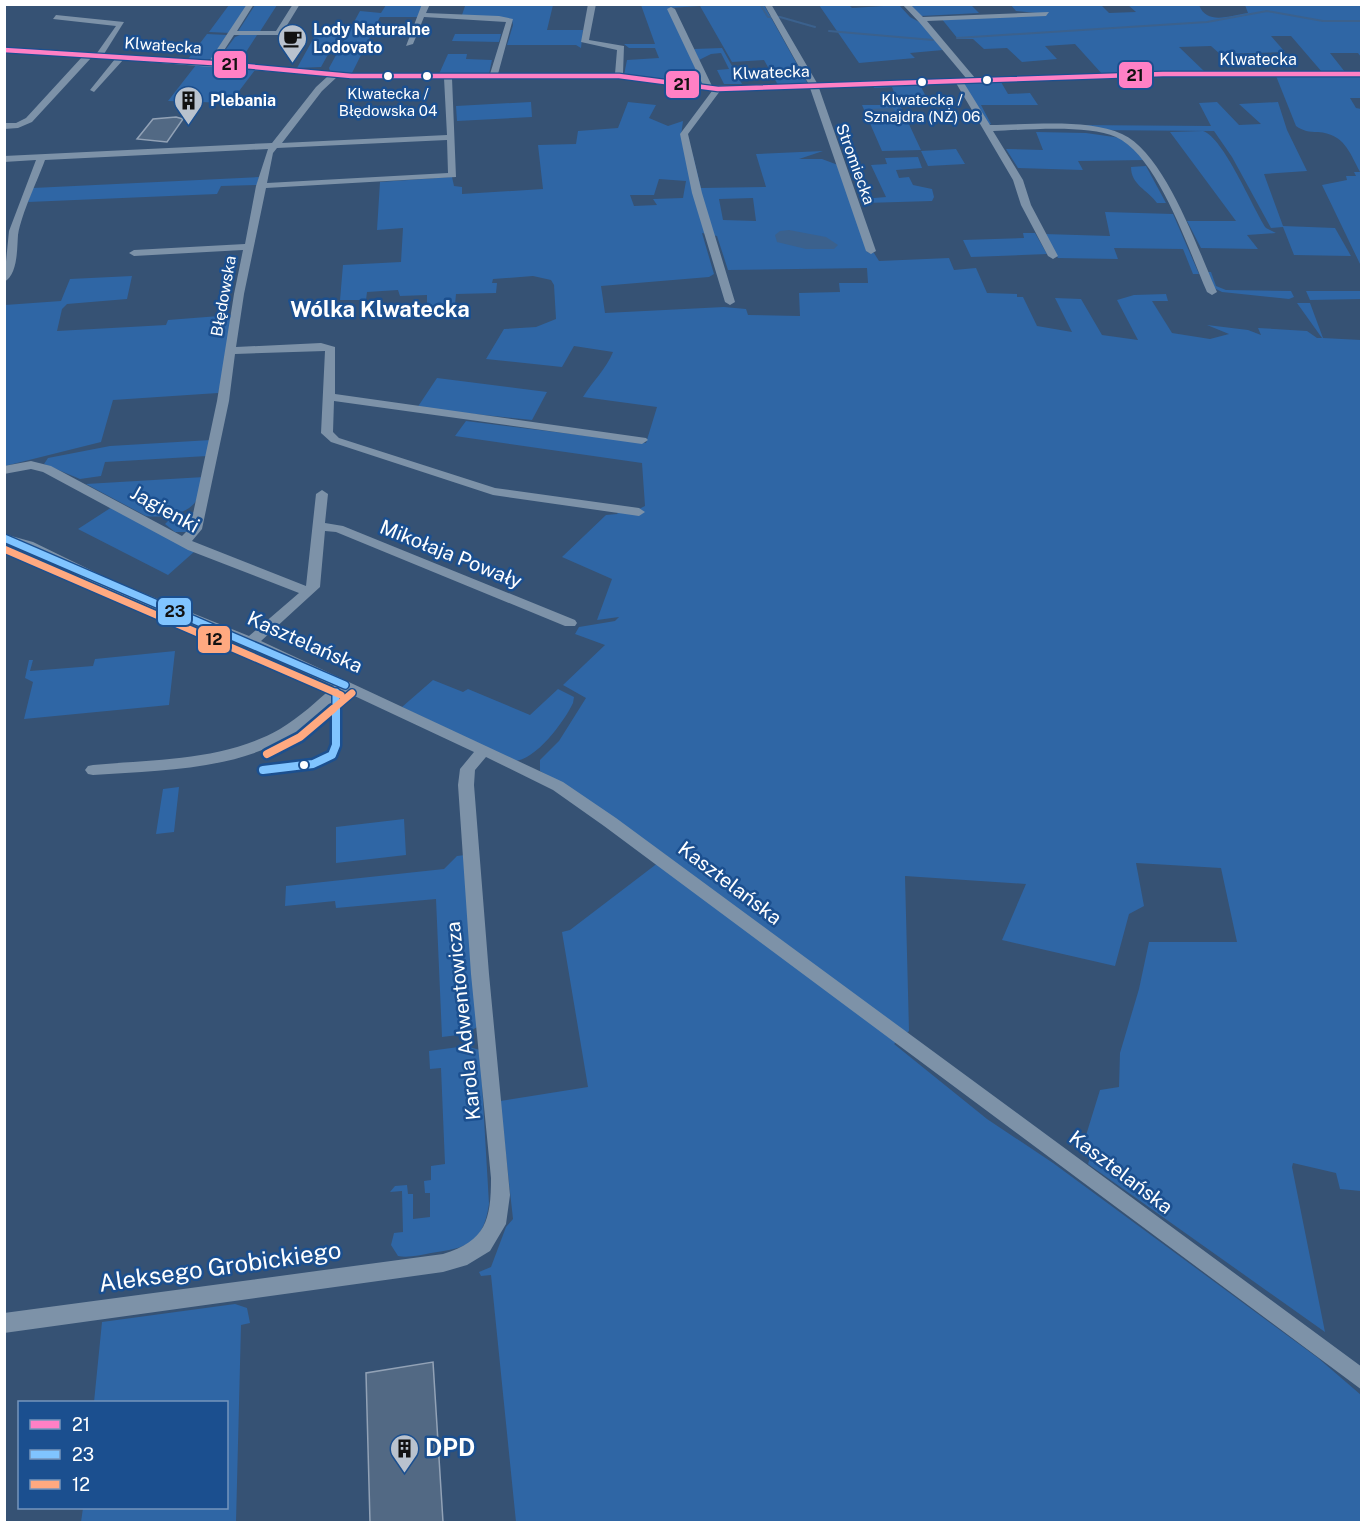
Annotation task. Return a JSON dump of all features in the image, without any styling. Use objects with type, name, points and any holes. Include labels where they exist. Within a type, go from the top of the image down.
[{"type":"street","points":[[212,63],[251,4]]},
{"type":"street","points":[[232,33],[278,33],[297,4]]},
{"type":"street","points":[[409,44],[426,4]]},
{"type":"street","points":[[592,4],[585,42],[621,48],[619,76]]},
{"type":"street","name":"Stromiecka","points":[[767,4],[814,86],[816,99],[871,251]]},
{"type":"street","points":[[905,4],[922,20],[973,81]]},
{"type":"street","points":[[671,9],[714,89],[684,134],[697,193],[730,303]]},
{"type":"street","points":[[922,20],[929,17],[1046,14]]},
{"type":"street","points":[[422,15],[499,18],[510,21],[493,76]]},
{"type":"street","points":[[56,17],[122,24],[99,56]]},
{"type":"street","name":"Klwatecka","points":[[4,50],[212,63],[336,74],[619,76],[714,89],[1162,74],[1362,74]]},
{"type":"street","points":[[4,126],[18,125],[29,120],[89,55]]},
{"type":"street","points":[[94,90],[121,57]]},
{"type":"street","name":"Błędowska","points":[[184,542],[196,529],[223,401],[248,247],[269,153],[319,89],[336,74]]},
{"type":"street","points":[[261,186],[453,176],[448,76]]},
{"type":"street","points":[[959,81],[1018,180],[1026,205],[1053,256]]},
{"type":"street","points":[[986,128],[1093,131],[1118,134],[1134,143],[1154,165],[1212,292]]},
{"type":"street","points":[[4,159],[452,137]]},
{"type":"street","points":[[4,279],[11,259],[9,231],[42,157]]},
{"type":"street","points":[[134,253],[248,247]]},
{"type":"street","points":[[230,351],[328,346],[332,352],[327,436],[335,440],[493,491],[639,512]]},
{"type":"street","points":[[329,397],[642,440]]},
{"type":"street","name":"Jagienki","points":[[4,470],[26,465],[47,469],[184,542],[309,592]]},
{"type":"street","points":[[251,642],[309,592],[316,577],[317,526],[322,494]]},
{"type":"street","name":"Mikołaja Powały","points":[[317,526],[339,529],[570,623]]},
{"type":"street","name":"Kasztelańska","points":[[4,538],[28,545],[106,583],[251,642],[558,786],[1362,1380]]},
{"type":"street","points":[[93,770],[210,759],[253,748],[294,728],[345,685]]},
{"type":"street","name":"Karola Adwentowicza","points":[[443,1263],[468,1256],[484,1246],[495,1224],[502,1195],[479,962],[466,785],[468,769],[484,750]]},
{"type":"street","name":"Aleksego Grobickiego","points":[[4,1323],[443,1263]]},
{"type":"shaded area","points":[[430,4],[553,5],[547,30],[583,30],[581,48],[576,45],[507,45],[513,25],[512,20],[462,15],[465,6]]},
{"type":"shaded area","points":[[1010,4],[1101,5],[1109,13],[1136,12],[1128,5],[1199,5],[1208,15],[1220,18],[1248,13],[1245,5],[1361,5],[1361,57],[1358,53],[1330,53],[1345,72],[1322,72],[1291,36],[1271,36],[1285,52],[1220,54],[1211,46],[1179,47],[1205,72],[1103,75],[1075,44],[1045,46],[1057,59],[1022,62],[1007,48],[984,49],[973,39],[958,39],[941,18],[1048,14],[1016,11]]},
{"type":"shaded area","points":[[229,5],[251,5],[231,33],[209,32]]},
{"type":"shaded area","points":[[255,5],[277,5],[259,33],[237,33]]},
{"type":"shaded area","points":[[386,5],[424,5],[419,17],[380,17],[351,75],[330,71],[329,68],[360,11],[381,13]]},
{"type":"shaded area","points":[[641,5],[764,5],[808,84],[778,85],[764,60],[732,62],[700,6],[669,8],[706,85],[624,75],[627,60],[659,58],[655,48],[629,48],[624,44],[655,44]]},
{"type":"shaded area","points":[[819,5],[849,5],[852,8],[899,5],[910,17],[921,23],[943,50],[910,53],[915,58],[859,63]]},
{"type":"shaded area","points":[[907,5],[971,5],[979,13],[921,16]]},
{"type":"shaded area","points":[[317,32],[340,33],[321,67],[297,68]]},
{"type":"shaded area","points":[[207,34],[227,35],[212,59],[188,59]]},
{"type":"shaded area","points":[[455,34],[501,34],[499,42],[452,41]]},
{"type":"shaded area","points":[[257,35],[239,63],[217,61],[235,37]]},
{"type":"shaded area","points":[[722,48],[742,84],[724,84],[717,70],[729,69],[721,53],[711,54],[699,60],[694,49]]},
{"type":"shaded area","points":[[448,54],[467,54],[466,59],[492,60],[489,74],[439,74]]},
{"type":"shaded area","points":[[196,65],[255,70],[230,103],[168,101]]},
{"type":"shaded area","points":[[1276,76],[1361,77],[1361,98],[1350,98],[1356,108],[1361,109],[1361,266],[1322,185],[1347,180],[1346,176],[1356,176],[1354,172],[1360,172],[1349,151],[1340,140],[1327,133],[1306,131],[1296,126]]},
{"type":"shaded area","points":[[1001,82],[1008,94],[1030,93],[1038,105],[981,105],[991,124],[987,125],[963,83]]},
{"type":"shaded area","points":[[931,84],[921,87],[930,104],[900,105],[921,150],[882,151],[862,105],[899,105],[892,87],[874,88],[873,85]]},
{"type":"shaded area","points":[[531,102],[532,117],[457,121],[456,106]]},
{"type":"shaded area","points":[[628,102],[656,105],[649,118],[668,126],[683,121],[681,136],[687,156],[693,156],[701,188],[766,187],[756,154],[823,151],[799,159],[822,159],[838,165],[867,252],[874,253],[879,261],[949,258],[954,270],[976,268],[987,293],[1017,294],[1017,297],[1023,297],[1037,326],[1072,332],[1055,298],[1081,299],[1102,335],[1138,340],[1117,300],[1134,295],[1166,294],[1168,301],[1152,301],[1172,333],[1210,339],[1229,334],[1207,325],[1248,330],[1261,335],[1258,328],[1307,331],[1317,338],[1322,338],[1297,303],[1310,303],[1323,338],[1361,340],[1361,1191],[1340,1189],[1336,1173],[1293,1163],[1292,1167],[1325,1332],[1088,1164],[1092,1151],[1083,1145],[1100,1090],[1119,1087],[1120,1053],[1139,989],[1149,942],[1237,942],[1221,868],[1136,863],[1144,906],[1129,914],[1115,966],[1002,940],[1026,884],[905,876],[909,1031],[894,1044],[987,1119],[1053,1163],[1318,1358],[1361,1395],[1361,1522],[516,1522],[491,1275],[481,1276],[479,1272],[491,1267],[506,1227],[513,1219],[500,1101],[588,1087],[562,932],[570,930],[667,856],[589,801],[540,771],[540,760],[559,741],[586,698],[563,685],[605,645],[575,634],[579,627],[615,621],[619,617],[597,620],[612,579],[562,557],[606,515],[617,514],[623,507],[639,509],[645,506],[642,463],[455,436],[466,421],[646,443],[657,407],[583,397],[613,352],[574,346],[562,367],[486,359],[504,329],[536,327],[556,319],[554,285],[551,280],[533,276],[493,279],[492,283],[497,283],[496,293],[456,294],[455,305],[427,306],[427,295],[400,296],[398,290],[367,292],[366,300],[340,300],[343,265],[401,262],[403,228],[377,230],[380,182],[452,177],[454,186],[462,187],[462,194],[543,189],[538,145],[576,144],[578,131],[618,128]],"holes":[[[659,179],[686,181],[683,198],[653,199],[657,205],[634,206],[630,195],[654,195]],[[753,198],[756,221],[723,220],[719,199]],[[702,233],[717,236],[728,270],[867,268],[868,283],[839,283],[840,292],[799,293],[800,316],[748,315],[746,309],[724,307],[605,313],[601,286],[709,277],[714,274]]]},
{"type":"shaded area","points":[[1217,102],[1239,125],[1261,124],[1239,104],[1278,102],[1287,130],[1307,171],[1264,174],[1283,226],[1335,228],[1351,256],[1294,255],[1283,227],[1271,228],[1232,157],[1214,131],[1088,130],[1072,125],[1211,126],[1199,103]]},
{"type":"shaded area","points":[[893,108],[900,119],[891,123],[875,120],[869,109]]},
{"type":"shaded area","points":[[1203,131],[1220,146],[1266,228],[1276,233],[1247,235],[1258,249],[1201,248],[1187,221],[1236,221],[1170,132]]},
{"type":"shaded area","points":[[1036,132],[1086,133],[1121,138],[1146,160],[1078,161],[1083,170],[1018,168],[1006,149],[1043,150]]},
{"type":"shaded area","points":[[956,149],[965,164],[928,166],[921,151]]},
{"type":"shaded area","points":[[918,157],[922,168],[896,170],[899,178],[909,177],[913,185],[932,189],[934,197],[932,201],[865,203],[863,199],[886,197],[871,165],[887,164],[885,158]]},
{"type":"shaded area","points":[[1146,166],[1166,203],[1157,203],[1134,178],[1131,167]]},
{"type":"shaded area","points":[[259,177],[257,185],[221,186],[217,194],[28,202],[33,188]]},
{"type":"shaded area","points":[[1105,212],[1173,214],[1199,274],[1193,274],[1183,249],[1114,248],[1118,259],[1058,258],[1044,234],[1110,236]]},
{"type":"shaded area","points":[[789,230],[826,237],[838,245],[834,249],[806,249],[777,242],[775,235],[780,231]]},
{"type":"shaded area","points":[[1023,233],[1035,233],[1047,254],[971,257],[963,240],[1024,238]]},
{"type":"shaded area","points":[[1206,272],[1211,272],[1216,286],[1226,290],[1291,291],[1294,297],[1289,299],[1222,292],[1214,288]]},
{"type":"shaded area","points":[[132,276],[127,299],[67,304],[62,309],[57,331],[166,325],[168,320],[232,315],[225,369],[218,393],[113,400],[101,442],[5,466],[5,305],[61,301],[70,279]]},
{"type":"shaded area","points":[[1306,291],[1361,291],[1361,299],[1310,300]]},
{"type":"shaded area","points":[[437,378],[547,392],[532,420],[417,408]]},
{"type":"shaded area","points":[[211,440],[207,456],[105,462],[101,476],[80,479],[44,464],[48,458],[110,446]]},
{"type":"shaded area","points":[[204,477],[201,489],[192,506],[180,512],[159,516],[146,516],[86,484]]},
{"type":"shaded area","points":[[112,507],[195,551],[168,575],[78,529]]},
{"type":"shaded area","points":[[198,511],[189,532],[175,532],[165,524],[168,521]]},
{"type":"shaded area","points":[[175,651],[169,705],[24,719],[33,682],[25,678],[29,660],[33,660],[30,671],[93,666],[95,659]]},
{"type":"shaded area","points":[[433,680],[463,692],[468,689],[530,715],[558,689],[574,697],[569,711],[540,748],[531,755],[514,761],[402,707]]},
{"type":"shaded area","points":[[179,787],[174,832],[156,834],[163,789]]},
{"type":"shaded area","points":[[404,819],[406,855],[336,863],[336,827]]},
{"type":"shaded area","points":[[465,855],[477,1027],[466,1034],[442,1037],[436,899],[336,908],[335,901],[285,906],[286,886],[444,869],[457,856]]},
{"type":"shaded area","points":[[466,1046],[480,1050],[489,1204],[486,1217],[478,1236],[464,1246],[406,1257],[398,1256],[391,1245],[394,1233],[403,1232],[402,1191],[390,1192],[395,1186],[407,1185],[408,1194],[413,1194],[413,1219],[430,1217],[430,1193],[425,1193],[424,1181],[431,1180],[431,1166],[445,1164],[441,1068],[430,1069],[429,1051]]},
{"type":"shaded area","points":[[235,1304],[247,1308],[250,1323],[241,1325],[236,1522],[81,1522],[83,1509],[228,1509],[228,1401],[94,1401],[102,1322]]},
{"type":"building","points":[[176,117],[183,119],[167,142],[137,139],[153,119]]},
{"type":"building","name":"DPD","points":[[433,1362],[443,1522],[370,1522],[366,1373]]},
{"type":"waterway","points":[[662,4],[682,4]]},
{"type":"waterway","points":[[760,4],[768,17],[780,17],[815,27]]},
{"type":"waterway","points":[[957,38],[1207,22],[1267,11],[1323,21],[1362,21]]},
{"type":"waterway","points":[[829,31],[933,40]]},
{"type":"transit line","name":"21","points":[[4,50],[212,63],[351,76],[619,76],[718,89],[1163,74],[1362,74]]},
{"type":"transit line","name":"23","points":[[4,538],[32,548],[109,584],[345,685]]},
{"type":"transit line","name":"12","points":[[4,549],[30,558],[92,588],[341,695]]},
{"type":"transit line","name":"23","points":[[263,770],[313,764],[332,755],[336,745],[336,692]]},
{"type":"transit line","name":"12","points":[[267,754],[300,737],[352,693]]},
{"type":"place","name":"Lody Naturalne Lodovato","points":[[292,64]]},
{"type":"place","name":"Klwatecka / Błędowska 04","points":[[388,76]]},
{"type":"place","name":"Klwatecka / Sznajdra (NŻ) 06","points":[[922,82]]},
{"type":"place","name":"Plebania","points":[[189,126]]},
{"type":"place","name":"DPD","points":[[404,1474]]},
{"type":"district","name":"Wólka Klwatecka","points":[[380,309]]}]
